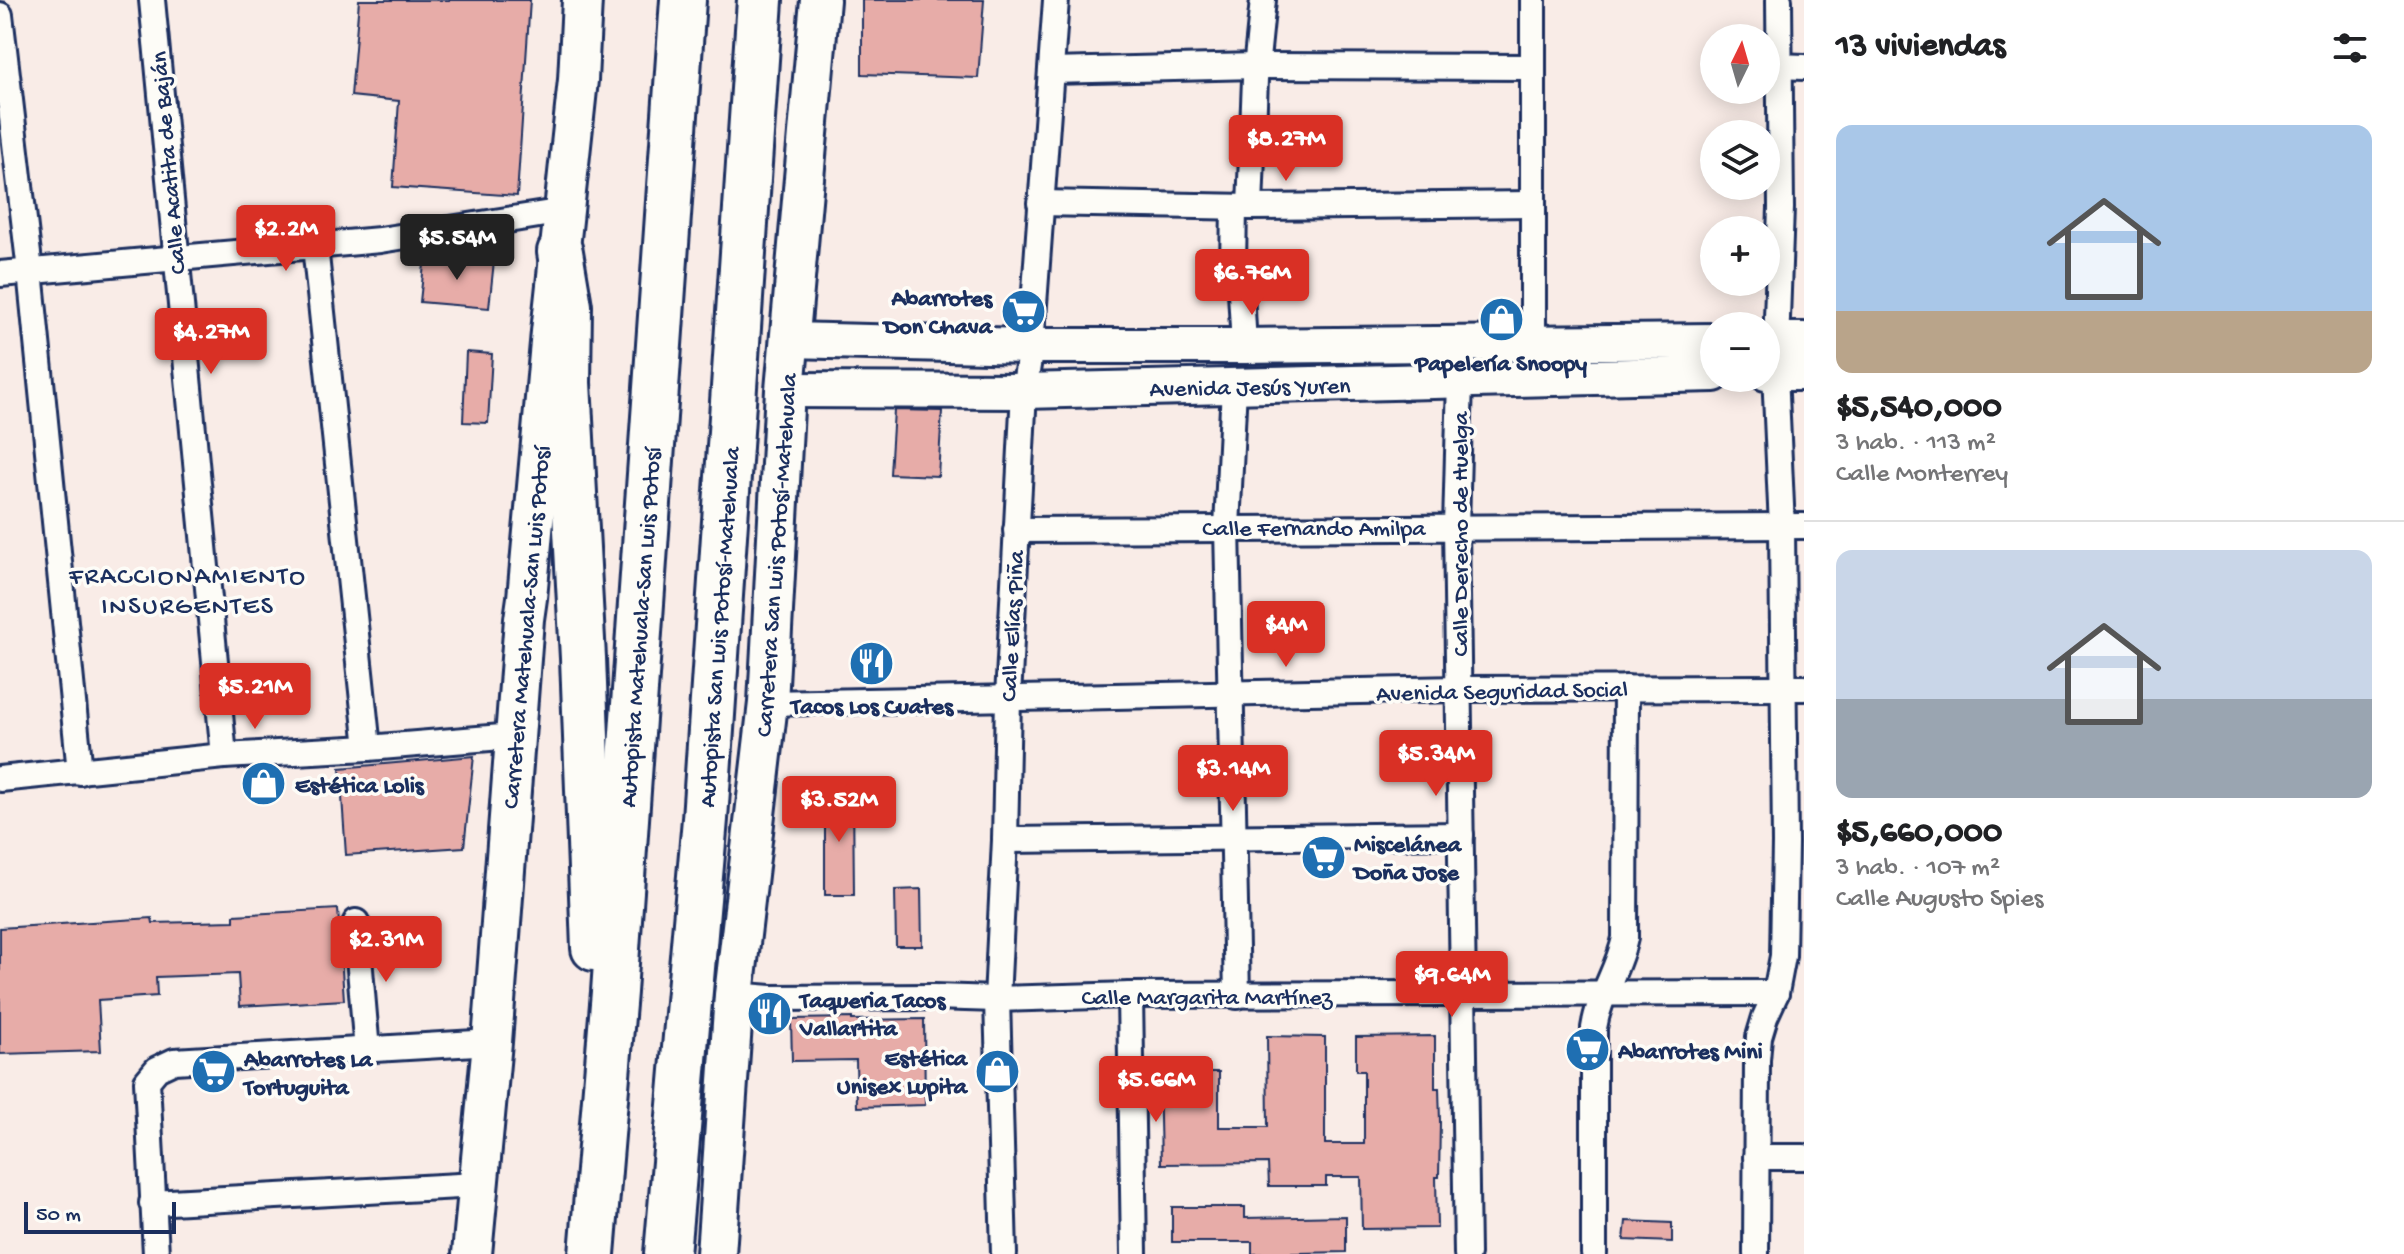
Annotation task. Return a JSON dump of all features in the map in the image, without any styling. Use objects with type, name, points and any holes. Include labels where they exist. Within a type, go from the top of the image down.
[{"type":"highway","name":"Autopista Matehuala-San Luis Potosí","points":[[592,1254],[614,992],[683,0]]},
{"type":"highway","name":"Autopista San Luis Potosí-Matehuala","points":[[667,1253],[705,819],[760,0]]},
{"type":"highway","points":[[562,232],[569,306],[568,383],[583,658],[594,951],[614,992]]},
{"type":"main road","name":"Carretera Matehuala-San Luis Potosí","points":[[472,1254],[492,1042],[514,736],[578,80],[582,0]]},
{"type":"main road","name":"Carretera San Luis Potosí-Matehuala","points":[[716,1254],[734,995],[768,703],[785,390],[820,0]]},
{"type":"main road","points":[[776,554],[796,595]]},
{"type":"street","name":"Calle Acatita de Baján","points":[[152,0],[224,756]]},
{"type":"street","name":"Calle Elías Piña","points":[[1004,1254],[997,999],[1008,698],[1024,391],[1031,346],[1056,0]]},
{"type":"street","points":[[1244,346],[1240,275],[1233,265],[1242,207],[1263,0]]},
{"type":"street","points":[[1533,0],[1533,342]]},
{"type":"street","points":[[1779,0],[1779,24]]},
{"type":"street","points":[[0,15],[30,271],[80,772]]},
{"type":"street","points":[[1051,71],[1256,66],[1532,67]]},
{"type":"street","points":[[1780,66],[1804,67]]},
{"type":"street","points":[[1756,1254],[1759,1037],[1776,993],[1783,956],[1795,843],[1793,526],[1782,357],[1792,208],[1780,86]]},
{"type":"street","points":[[1040,203],[1242,207],[1533,204]]},
{"type":"street","points":[[0,274],[380,240],[562,232]]},
{"type":"street","points":[[315,246],[368,748]]},
{"type":"street","name":"Avenida Jesús Yuren","points":[[790,340],[1031,346],[1700,341]]},
{"type":"street","name":"Calle Derecho de Huelga","points":[[1461,343],[1456,527],[1467,1254]]},
{"type":"street","name":"Avenida Jesús Yuren","points":[[785,390],[1024,391],[1700,374]]},
{"type":"street","points":[[1234,387],[1227,527],[1237,996]]},
{"type":"street","name":"Calle Fernando Amilpa","points":[[1016,530],[1793,526]]},
{"type":"street","points":[[1594,1254],[1594,1028],[1597,1009],[1620,959],[1625,938],[1626,688]]},
{"type":"street","name":"Avenida Seguridad Social","points":[[768,703],[1459,689],[1794,688]]},
{"type":"street","points":[[0,779],[224,756],[514,736]]},
{"type":"street","points":[[1005,840],[1461,835]]},
{"type":"street","points":[[356,922],[367,1051]]},
{"type":"street","name":"Calle Margarita Martínez","points":[[734,995],[771,998],[997,999],[1130,995],[1776,993]]},
{"type":"street","points":[[1130,995],[1134,1254]]},
{"type":"street","points":[[156,1254],[147,1081],[157,1069],[174,1061],[492,1042]]},
{"type":"street","points":[[1756,1157],[1804,1157]]},
{"type":"street","points":[[152,1203],[477,1185]]},
{"type":"building","points":[[359,0],[530,0],[517,196],[393,187],[399,101],[351,96]]},
{"type":"building","points":[[862,0],[984,0],[978,78],[862,74]]},
{"type":"building","points":[[425,255],[494,261],[489,308],[420,302]]},
{"type":"building","points":[[466,352],[492,354],[488,423],[463,422]]},
{"type":"building","points":[[894,410],[942,411],[938,476],[890,474]]},
{"type":"building","points":[[474,756],[464,847],[346,855],[340,768]]},
{"type":"building","points":[[825,792],[853,792],[854,895],[825,895]]},
{"type":"building","points":[[921,889],[922,946],[896,946],[895,890]]},
{"type":"building","points":[[338,909],[344,1000],[240,1006],[238,974],[156,977],[157,996],[98,1000],[101,1051],[0,1054],[0,928],[152,918],[153,923],[234,921],[234,915]]},
{"type":"building","points":[[791,1019],[924,1019],[925,1105],[857,1107],[856,1060],[792,1061]]},
{"type":"building","points":[[1267,1036],[1325,1037],[1325,1144],[1364,1144],[1364,1071],[1356,1071],[1356,1037],[1435,1036],[1435,1088],[1439,1088],[1440,1122],[1439,1177],[1436,1177],[1437,1228],[1362,1229],[1361,1177],[1326,1177],[1326,1186],[1269,1186],[1268,1163],[1161,1164],[1159,1072],[1219,1072],[1219,1127],[1268,1127]]},
{"type":"building","points":[[1172,1207],[1245,1207],[1245,1218],[1346,1216],[1346,1252],[1252,1254],[1252,1242],[1172,1242]]},
{"type":"building","points":[[1626,1221],[1672,1223],[1672,1242],[1624,1240]]},
{"type":"place","name":"Abarrotes Don Chava","points":[[1023,311]]},
{"type":"place","name":"Papelería Snoopy","points":[[1501,320]]},
{"type":"place","name":"Tacos Los Cuates","points":[[872,663]]},
{"type":"place","name":"Estética Lolis","points":[[264,784]]},
{"type":"place","name":"Miscelánea Doña Jose","points":[[1323,857]]},
{"type":"place","name":"Taqueria Tacos Vallartita","points":[[769,1013]]},
{"type":"place","name":"Abarrotes Mini","points":[[1587,1050]]},
{"type":"place","name":"Estética Unisex Lupita","points":[[998,1071]]},
{"type":"place","name":"Abarrotes La Tortuguita","points":[[213,1072]]},
{"type":"district","name":"FRACCIONAMIENTO INSURGENTES","points":[[188,589]]}]
